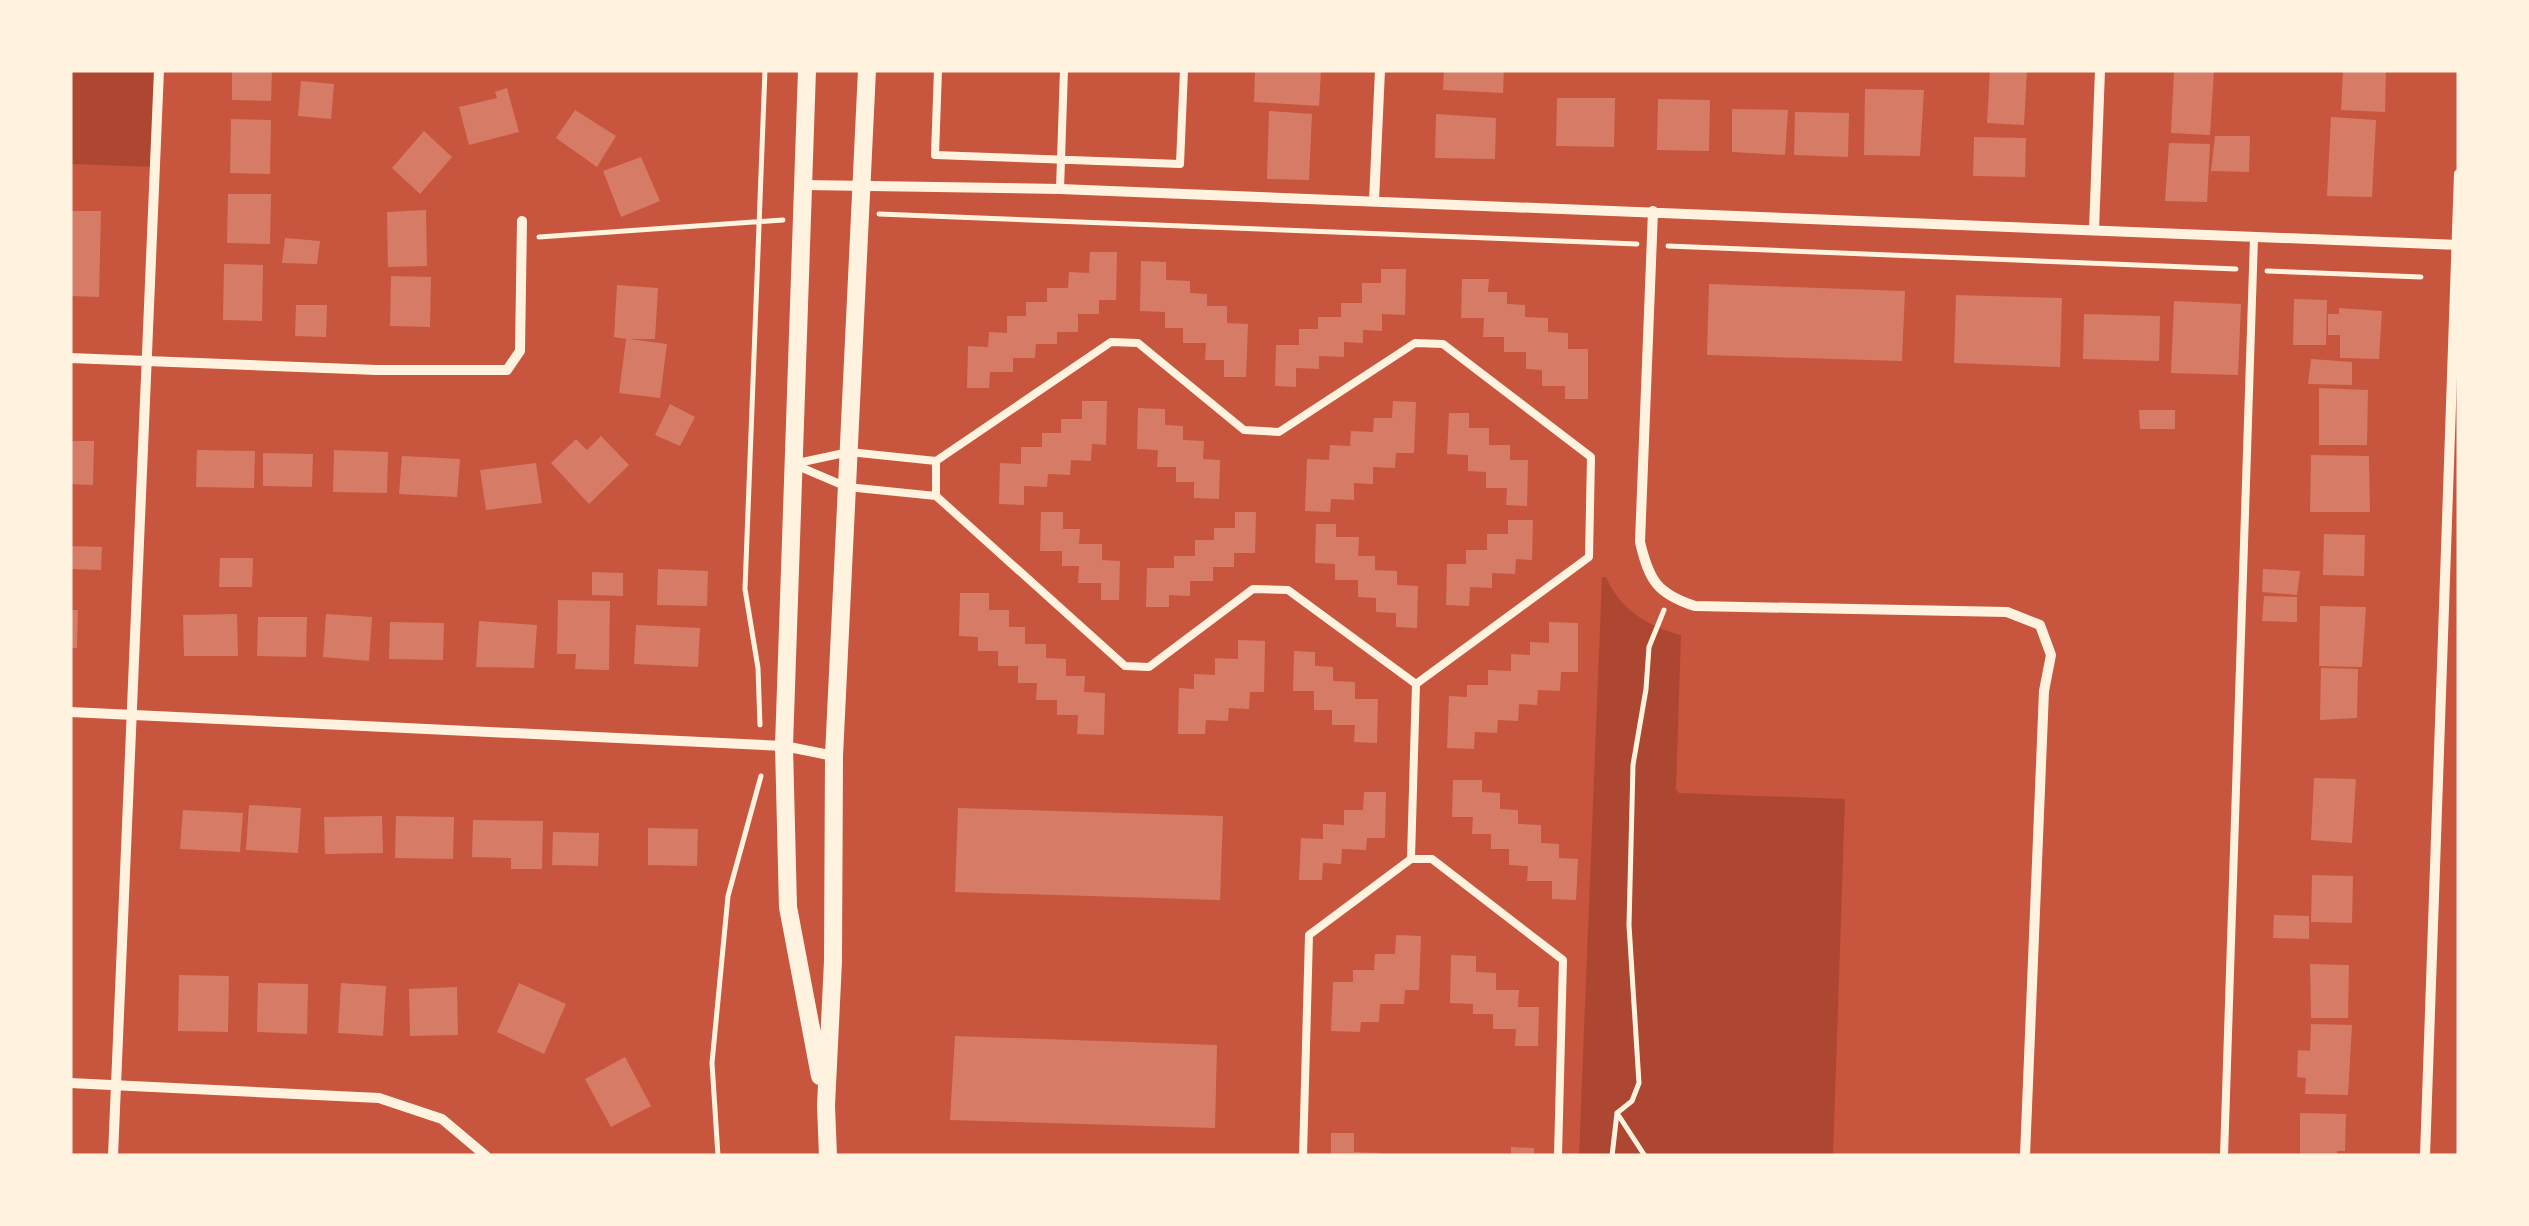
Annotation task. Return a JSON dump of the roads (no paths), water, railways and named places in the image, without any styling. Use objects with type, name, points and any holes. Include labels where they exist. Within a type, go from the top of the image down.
[{"type":"street","points":[[114,1156],[159,70]]},
{"type":"street","points":[[807,70],[784,746],[788,907],[826,1106]]},
{"type":"street","points":[[828,1156],[834,756],[867,70]]},
{"type":"street","points":[[1374,201],[1380,70]]},
{"type":"street","points":[[2094,230],[2100,70]]},
{"type":"street","points":[[2425,1156],[2459,174]]},
{"type":"street","points":[[804,185],[1060,189],[2458,245]]},
{"type":"street","points":[[1653,211],[1640,542],[1646,569],[1657,586],[1671,599],[1694,606],[2008,612],[2040,625],[2051,655],[2044,691],[2026,1156]]},
{"type":"street","points":[[70,358],[395,370],[507,370],[520,351],[522,220]]},
{"type":"street","points":[[70,712],[760,744],[834,756]]},
{"type":"street","points":[[70,1083],[380,1098],[442,1119],[486,1156]]},
{"type":"lane","points":[[938,70],[935,155],[1180,164],[1184,70]]},
{"type":"lane","points":[[1060,189],[1064,70]]},
{"type":"lane","points":[[2224,1156],[2254,238]]},
{"type":"lane","points":[[793,464],[849,452],[936,461],[1110,342],[1138,344],[1244,430],[1279,432],[1415,344],[1443,344],[1591,457],[1589,557],[1416,684]]},
{"type":"lane","points":[[936,461],[936,496]]},
{"type":"lane","points":[[793,464],[847,486],[936,496],[1126,666],[1149,667],[1253,589],[1288,590],[1416,684]]},
{"type":"lane","points":[[1411,859],[1416,684]]},
{"type":"lane","points":[[1303,1156],[1310,935],[1411,859],[1432,860],[1563,960],[1558,1156]]}]
